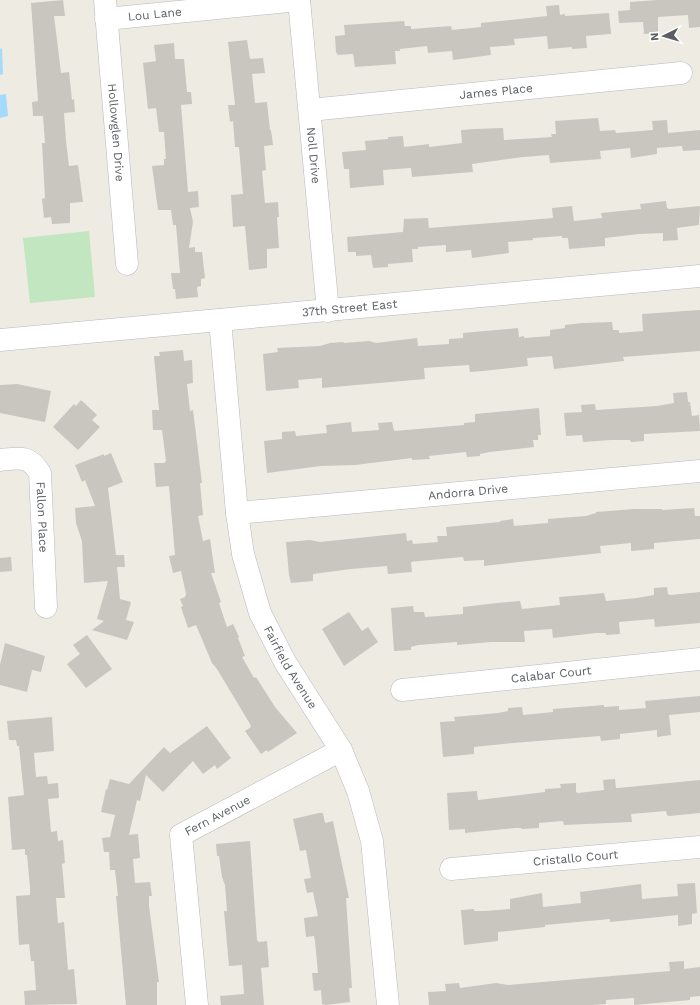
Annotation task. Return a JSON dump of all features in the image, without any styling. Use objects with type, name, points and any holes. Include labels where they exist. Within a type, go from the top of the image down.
[{"type":"street","name":"Lou Lane","points":[[106,10],[299,0]]},
{"type":"street","name":"Noll Drive","points":[[299,0],[328,311]]},
{"type":"street","name":"Hollowglen Drive","points":[[106,10],[126,264]]},
{"type":"street","name":"James Place","points":[[310,110],[681,73]]},
{"type":"street","name":"37th Street East","points":[[0,340],[700,276]]},
{"type":"street","name":"Fairfield Avenue","points":[[220,320],[237,513],[243,554],[260,613],[285,662],[341,750],[358,791],[372,841],[388,1005]]},
{"type":"street","name":"Fallon Place","points":[[0,460],[22,458],[28,460],[34,464],[41,476],[46,607]]},
{"type":"street","name":"Andorra Drive","points":[[237,513],[700,471]]},
{"type":"street","name":"Calabar Court","points":[[402,690],[700,658]]},
{"type":"street","name":"Fern Avenue","points":[[197,1005],[181,835],[341,750]]},
{"type":"street","name":"Cristallo Court","points":[[450,869],[700,847]]},
{"type":"green space","points":[[89,231],[95,297],[30,303],[23,238]]},
{"type":"water","points":[[2,48],[3,74],[0,75],[0,49]]},
{"type":"water","points":[[6,94],[8,116],[0,118],[0,95]]},
{"type":"building","points":[[63,0],[65,16],[54,16],[61,73],[69,72],[75,112],[64,113],[66,141],[69,166],[78,165],[83,202],[70,203],[70,223],[52,224],[51,217],[44,218],[42,199],[45,198],[42,143],[45,143],[43,116],[33,116],[32,102],[38,101],[31,3]]},
{"type":"building","points":[[657,0],[700,0],[700,27],[689,28],[688,15],[658,17],[658,33],[644,34],[643,22],[619,23],[618,11],[630,10],[630,2]]},
{"type":"building","points":[[559,5],[560,15],[565,14],[565,16],[609,13],[611,34],[586,36],[587,48],[572,49],[572,47],[548,49],[547,36],[514,39],[515,45],[490,47],[491,55],[453,60],[452,51],[428,53],[427,46],[400,49],[400,51],[395,51],[396,64],[355,67],[353,54],[338,55],[336,52],[335,36],[345,35],[344,25],[404,21],[405,26],[411,26],[411,29],[451,26],[452,30],[481,27],[481,23],[547,16],[546,6]]},
{"type":"building","points":[[247,40],[250,59],[263,58],[265,73],[252,74],[255,103],[267,102],[273,145],[264,146],[266,170],[262,171],[265,203],[278,202],[279,217],[277,217],[279,248],[267,249],[267,268],[249,270],[245,226],[233,227],[231,195],[243,194],[239,147],[235,147],[233,121],[230,122],[228,105],[235,105],[228,42]]},
{"type":"building","points":[[174,43],[175,59],[184,59],[187,92],[191,92],[192,104],[181,105],[188,192],[198,191],[199,207],[190,208],[193,222],[189,248],[195,247],[195,252],[202,252],[205,278],[201,279],[201,286],[197,287],[198,297],[176,299],[171,273],[180,273],[176,225],[173,225],[171,210],[158,210],[152,166],[164,165],[164,159],[166,159],[164,132],[159,132],[156,108],[148,109],[143,63],[156,61],[154,45]]},
{"type":"building","points":[[598,118],[600,131],[615,130],[616,133],[653,130],[652,121],[667,120],[668,133],[700,130],[700,150],[683,151],[682,146],[657,148],[657,154],[631,158],[630,148],[600,151],[601,159],[550,163],[549,155],[523,157],[472,164],[473,172],[412,177],[411,168],[383,170],[384,185],[350,188],[349,169],[344,169],[342,152],[366,150],[365,141],[403,136],[404,147],[429,144],[429,147],[462,143],[461,130],[503,128],[504,140],[552,137],[551,134],[556,134],[555,121]]},
{"type":"building","points":[[666,201],[667,208],[669,209],[700,206],[699,225],[677,228],[678,240],[663,241],[663,233],[639,234],[605,238],[605,246],[569,249],[568,238],[562,238],[562,236],[533,238],[533,240],[508,242],[509,253],[472,258],[471,250],[446,252],[446,245],[418,247],[418,249],[412,249],[413,262],[388,264],[388,267],[373,268],[371,255],[356,256],[356,252],[348,252],[347,237],[403,232],[404,219],[428,218],[429,228],[553,218],[552,208],[572,206],[574,221],[602,218],[601,213],[641,209],[640,204]]},
{"type":"building","points":[[700,310],[700,351],[623,357],[624,361],[554,369],[552,356],[527,358],[528,366],[470,372],[469,365],[424,368],[425,379],[322,388],[322,378],[298,380],[299,388],[266,391],[263,354],[278,352],[277,348],[320,346],[330,343],[343,342],[369,341],[376,343],[417,338],[418,346],[449,344],[449,339],[463,338],[463,333],[518,328],[519,337],[550,336],[550,330],[565,328],[565,325],[582,323],[612,322],[613,330],[619,330],[619,333],[643,331],[642,314]]},
{"type":"building","points":[[183,350],[184,361],[192,360],[193,383],[187,384],[190,411],[193,410],[202,483],[200,483],[203,515],[198,516],[203,541],[210,539],[215,573],[211,573],[221,602],[219,603],[227,627],[233,624],[245,656],[242,657],[254,678],[256,677],[275,707],[297,733],[268,752],[267,750],[261,754],[245,731],[251,727],[250,724],[212,663],[196,625],[188,628],[180,599],[185,597],[186,594],[181,571],[173,573],[169,556],[175,555],[169,486],[156,487],[154,463],[164,463],[166,461],[162,430],[153,430],[152,410],[159,410],[154,356],[160,356],[159,352]]},
{"type":"building","points":[[17,384],[51,391],[45,422],[0,413],[0,385]]},
{"type":"building","points":[[687,392],[692,416],[699,415],[700,431],[644,434],[644,441],[631,442],[630,440],[611,440],[583,442],[582,435],[566,436],[564,413],[582,412],[581,405],[595,404],[596,410],[657,406],[674,403],[673,393]]},
{"type":"building","points":[[81,400],[97,415],[92,420],[100,427],[78,450],[53,427],[74,404],[76,406]]},
{"type":"building","points":[[539,408],[541,435],[538,435],[538,440],[533,440],[534,447],[490,452],[480,454],[480,456],[467,457],[466,452],[429,456],[430,459],[412,460],[412,458],[355,465],[321,466],[267,473],[264,441],[282,439],[282,432],[295,431],[296,436],[327,433],[326,425],[351,422],[352,432],[379,430],[378,423],[392,422],[394,431],[464,425],[464,423],[475,422],[475,414]]},
{"type":"building","points":[[111,453],[123,482],[108,488],[116,555],[124,555],[125,567],[117,567],[120,599],[131,602],[126,620],[134,622],[127,640],[92,630],[104,621],[97,619],[108,581],[84,583],[82,541],[76,523],[75,508],[95,506],[85,480],[82,482],[75,465],[104,454],[104,456]]},
{"type":"building","points":[[694,508],[695,516],[700,516],[700,539],[654,543],[654,549],[631,551],[631,543],[600,546],[601,553],[484,566],[484,560],[464,561],[463,557],[419,561],[411,562],[412,572],[388,574],[387,566],[351,569],[313,574],[313,581],[291,583],[289,575],[286,542],[310,540],[320,542],[406,533],[407,541],[412,540],[413,544],[438,542],[437,536],[447,536],[446,527],[500,522],[513,519],[514,526],[548,523],[548,519],[586,516],[596,512],[634,509],[662,510]]},
{"type":"building","points":[[11,557],[12,571],[0,572],[0,558]]},
{"type":"building","points":[[667,587],[668,594],[670,595],[700,592],[700,623],[655,627],[654,619],[619,622],[620,634],[606,635],[606,633],[596,633],[553,638],[552,629],[524,631],[525,642],[491,642],[457,645],[457,642],[418,645],[411,647],[411,650],[394,651],[391,608],[413,606],[414,612],[424,612],[425,617],[463,614],[463,607],[497,603],[520,601],[522,609],[560,605],[559,597],[604,593],[606,601],[637,598],[654,595],[654,588]]},
{"type":"building","points":[[349,612],[362,631],[368,627],[378,642],[344,666],[322,629]]},
{"type":"building","points":[[87,635],[112,669],[86,688],[67,664],[80,654],[73,645]]},
{"type":"building","points":[[5,643],[45,656],[41,672],[32,670],[27,692],[0,685],[0,665]]},
{"type":"building","points":[[700,696],[700,712],[669,715],[671,735],[657,737],[657,730],[620,734],[620,739],[601,741],[600,736],[513,743],[474,747],[474,754],[443,757],[440,722],[455,721],[454,717],[498,713],[508,711],[508,708],[522,707],[523,715],[553,712],[553,709],[604,705],[604,707],[619,706],[619,710],[646,708],[645,701]]},
{"type":"building","points":[[52,717],[54,751],[34,753],[36,777],[47,776],[48,784],[58,783],[59,798],[48,799],[51,832],[57,831],[58,841],[63,840],[65,863],[62,864],[65,898],[56,898],[58,923],[64,922],[68,970],[74,969],[77,1004],[25,1005],[24,991],[36,990],[34,961],[31,961],[29,944],[19,945],[16,896],[30,895],[30,887],[27,855],[25,855],[25,849],[12,850],[8,797],[24,795],[19,746],[17,746],[16,740],[9,740],[7,721]]},
{"type":"building","points":[[207,726],[231,758],[217,769],[215,765],[203,774],[193,761],[163,792],[146,775],[140,801],[137,800],[129,835],[138,834],[140,858],[133,859],[135,883],[150,882],[152,896],[149,896],[149,906],[159,982],[157,982],[157,1005],[126,1005],[115,870],[110,870],[109,852],[104,852],[102,838],[110,837],[115,815],[101,812],[106,789],[107,790],[110,779],[129,784],[164,747],[170,753]]},
{"type":"building","points":[[615,779],[616,788],[700,780],[700,813],[669,816],[667,815],[666,811],[631,814],[632,822],[564,825],[563,821],[539,823],[539,828],[515,828],[465,833],[465,829],[449,830],[447,793],[477,791],[478,800],[545,792],[545,789],[561,788],[560,784],[576,783],[576,792],[578,793],[604,790],[603,780]]},
{"type":"building","points":[[323,813],[325,823],[333,821],[349,898],[346,898],[352,988],[349,988],[350,1002],[326,1005],[322,1004],[321,990],[314,991],[312,973],[318,973],[315,941],[314,936],[306,937],[304,918],[318,916],[313,892],[307,893],[304,879],[311,878],[306,850],[300,851],[293,819]]},
{"type":"building","points":[[250,841],[257,940],[259,942],[267,941],[269,967],[261,968],[264,1005],[221,1005],[220,996],[244,994],[242,965],[229,966],[224,911],[227,911],[225,885],[222,877],[219,856],[217,856],[216,844]]},
{"type":"building","points":[[695,883],[697,913],[692,914],[692,924],[678,926],[678,915],[610,922],[610,919],[545,925],[545,927],[498,932],[498,941],[464,945],[461,910],[474,909],[474,911],[485,911],[510,909],[510,899],[542,893],[543,907],[581,903],[580,892],[641,884],[642,899],[678,896],[677,884]]},
{"type":"building","points":[[684,961],[684,969],[700,967],[700,996],[690,997],[690,1000],[634,1005],[634,998],[606,1000],[606,1004],[592,1005],[429,1005],[428,992],[446,991],[445,984],[459,983],[460,988],[496,983],[508,985],[670,971],[669,962]]}]
